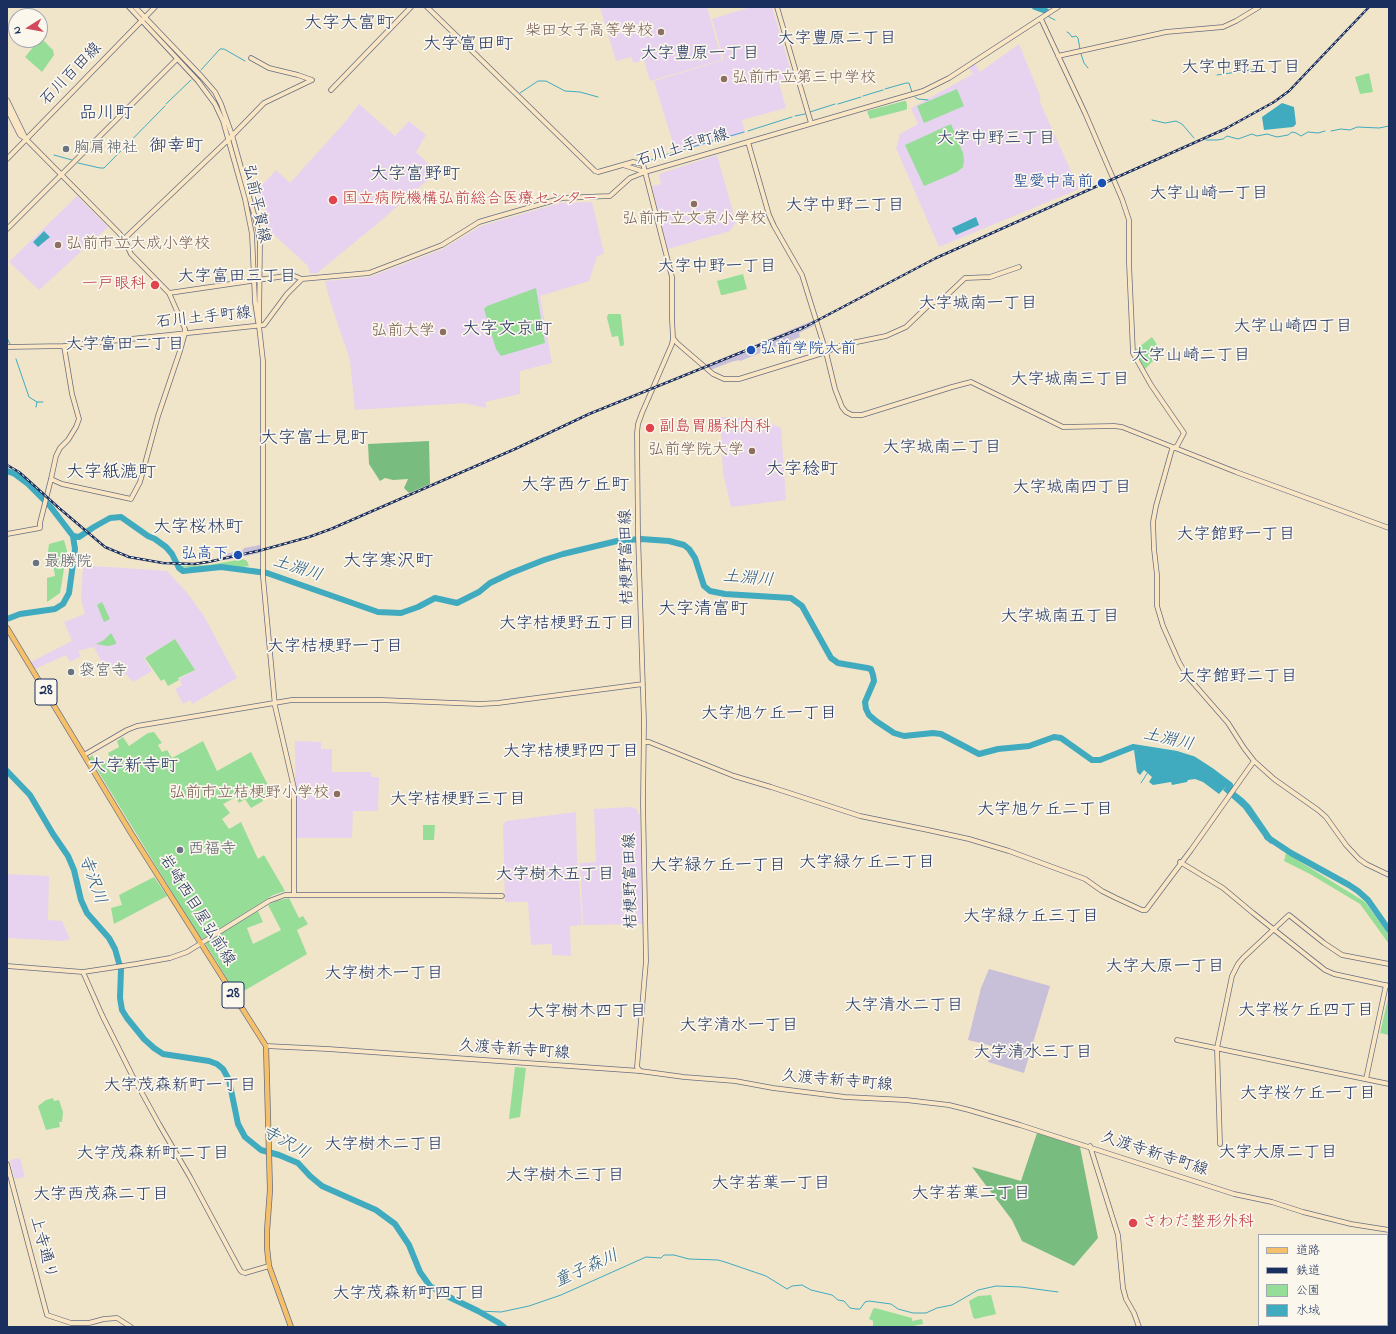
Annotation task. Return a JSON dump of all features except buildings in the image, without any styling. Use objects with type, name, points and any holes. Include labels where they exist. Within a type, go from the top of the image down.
[{"type":"main road","name":"岩崎西目屋弘前線","points":[[7,628],[131,833],[266,1046]]},
{"type":"main road","points":[[266,1046],[270,1190],[267,1238],[269,1266],[291,1327]]},
{"type":"street","name":"弘前平賀線","points":[[129,7],[202,77],[215,92],[221,104],[232,135],[257,225],[260,242],[260,326]]},
{"type":"street","name":"弘前平賀線","points":[[135,7],[143,19],[177,59],[198,81],[215,104],[223,121],[245,200],[252,234],[256,315],[260,326]]},
{"type":"street","name":"石川百田線","points":[[7,159],[155,7]]},
{"type":"street","points":[[331,90],[411,7]]},
{"type":"street","points":[[426,7],[595,171],[598,172],[633,162],[643,164],[645,172]]},
{"type":"street","points":[[778,7],[811,123]]},
{"type":"street","name":"石川土手町線","points":[[7,347],[64,346],[264,325],[287,294],[302,279],[369,273],[442,246],[479,222],[562,198],[610,196],[630,178],[645,172],[923,91],[949,78],[1058,7]]},
{"type":"street","points":[[1058,56],[1166,32],[1222,27],[1236,21],[1259,7]]},
{"type":"street","points":[[1041,19],[1085,113],[1122,199],[1129,220],[1129,263],[1133,353],[1148,380],[1184,433],[1178,446],[1172,449],[1153,522],[1157,575],[1156,606],[1161,622],[1173,650],[1187,676],[1228,723],[1254,761],[1274,779],[1326,817],[1346,845],[1359,859],[1389,875]]},
{"type":"street","points":[[124,239],[228,140],[264,103],[312,80],[269,68],[251,58]]},
{"type":"street","points":[[7,229],[177,59]]},
{"type":"street","points":[[7,100],[26,139]]},
{"type":"street","points":[[7,109],[20,135],[26,139],[124,239],[131,254],[169,293],[185,329],[158,416],[140,482],[131,499],[62,484],[51,479]]},
{"type":"street","points":[[748,142],[769,215],[802,275],[826,352],[835,389],[842,407],[846,412],[852,415],[862,415],[971,382],[1063,427],[1122,427],[1306,498],[1389,528]]},
{"type":"street","points":[[624,165],[645,172]]},
{"type":"street","name":"桔梗野富田線","points":[[640,1071],[637,1067],[646,963],[643,803],[643,684],[638,537],[638,424],[672,344],[673,338],[672,277],[645,172]]},
{"type":"street","points":[[673,338],[713,374],[729,380],[739,379],[826,352],[842,345],[886,336],[901,330],[930,304],[944,298],[965,278],[990,277],[1019,267]]},
{"type":"street","points":[[169,293],[292,275],[302,279]]},
{"type":"street","points":[[260,326],[262,361],[262,577],[275,702],[294,788],[294,894]]},
{"type":"street","points":[[7,534],[40,528],[56,456],[60,448],[68,440],[79,419],[72,394],[64,346]]},
{"type":"street","points":[[84,755],[133,728],[275,702],[292,700],[339,699],[438,703],[498,703],[643,684]]},
{"type":"street","points":[[644,742],[649,742],[734,776],[860,816],[968,839],[1008,851],[1085,879],[1102,891],[1142,910],[1146,910],[1180,862],[1191,850],[1254,761]]},
{"type":"street","points":[[1180,862],[1223,888],[1326,970],[1334,974],[1388,985],[1366,1079]]},
{"type":"street","points":[[7,966],[83,972],[181,955],[275,898],[294,894],[502,896]]},
{"type":"street","points":[[1220,1144],[1218,1048],[1230,986],[1235,970],[1243,958],[1289,915],[1324,943],[1342,955],[1389,964]]},
{"type":"street","points":[[83,972],[132,1075],[190,1177],[240,1270],[242,1272],[246,1272],[269,1266]]},
{"type":"street","points":[[1177,1040],[1389,1084]]},
{"type":"street","name":"久渡寺新寺町線","points":[[266,1046],[640,1071],[684,1077],[735,1081],[773,1088],[845,1097],[906,1100],[949,1105],[1090,1146],[1234,1194],[1272,1202],[1303,1212],[1351,1224],[1389,1230]]},
{"type":"street","points":[[1090,1146],[1118,1235],[1123,1288],[1126,1299],[1137,1321],[1138,1327]]},
{"type":"street","name":"上寺通り","points":[[7,1164],[47,1315],[76,1324],[117,1318],[130,1327]]},
{"type":"shaded area","name":"柴田女子高等学校","points":[[600,7],[707,7],[722,60],[650,81],[644,60],[634,63],[631,57],[616,61]]},
{"type":"shaded area","name":"弘前市立第三中学校","points":[[751,7],[772,7],[793,78],[779,82],[786,108],[742,120],[745,133],[676,153],[654,81],[724,60],[712,19]]},
{"type":"shaded area","points":[[1019,44],[1041,98],[1039,100],[1079,189],[939,247],[896,148],[900,134],[918,124],[911,108],[973,74],[969,68],[975,64],[980,72]]},
{"type":"shaded area","name":"国立病院機構弘前総合医療センター","points":[[359,104],[395,136],[409,121],[426,135],[416,152],[437,172],[316,274],[310,273],[308,266],[260,222],[259,217],[268,206],[255,193],[276,170],[290,183],[346,121]]},
{"type":"shaded area","name":"弘前市立文京小学校","points":[[717,155],[736,222],[730,231],[668,249],[652,186],[661,184],[659,174]]},
{"type":"shaded area","name":"弘前市立大成小学校","points":[[77,196],[108,227],[39,290],[9,262]]},
{"type":"shaded area","name":"弘前大学","points":[[592,202],[604,253],[597,257],[589,281],[540,296],[552,363],[520,371],[520,394],[485,402],[487,408],[464,403],[355,410],[350,360],[331,304],[325,281],[370,277],[443,249],[481,226],[560,203]]},
{"type":"shaded area","name":"弘前学院大前","points":[[814,320],[815,325],[799,333],[800,337],[740,361],[731,362],[710,370],[705,366]]},
{"type":"shaded area","name":"弘前学院大学","points":[[720,417],[760,419],[781,428],[786,500],[731,507],[723,473]]},
{"type":"shaded area","name":"弘高下","points":[[260,545],[260,553],[226,560],[225,554]]},
{"type":"shaded area","points":[[83,566],[167,571],[188,594],[204,616],[237,678],[192,704],[190,700],[183,704],[175,689],[182,685],[179,679],[195,670],[175,639],[144,658],[152,671],[133,682],[116,664],[104,672],[100,665],[102,663],[94,647],[78,651],[81,656],[70,662],[66,655],[35,669],[31,662],[72,641],[64,622],[85,614],[81,600]]},
{"type":"shaded area","name":"弘前市立桔梗野小学校","points":[[295,741],[321,742],[321,749],[332,749],[332,772],[371,772],[371,777],[379,777],[378,811],[353,811],[352,838],[296,838]]},
{"type":"shaded area","points":[[632,807],[637,809],[638,814],[640,814],[643,924],[583,925],[580,863],[596,862],[594,809]]},
{"type":"shaded area","points":[[576,812],[577,863],[582,925],[570,926],[571,956],[552,955],[552,944],[531,945],[528,902],[505,902],[503,825],[506,821]]},
{"type":"shaded area","points":[[7,874],[49,876],[48,920],[62,921],[70,939],[64,941],[7,938]]},
{"type":"shaded area","points":[[989,969],[1050,986],[1024,1073],[988,1062],[992,1046],[968,1040],[981,988]]},
{"type":"shaded area","points":[[20,1158],[25,1177],[15,1179],[10,1160]]},
{"type":"green space","points":[[48,45],[53,50],[54,55],[42,72],[25,57],[32,48],[48,48]]},
{"type":"green space","points":[[1369,73],[1373,92],[1360,94],[1355,77]]},
{"type":"green space","points":[[957,89],[964,106],[924,123],[917,106]]},
{"type":"green space","points":[[906,101],[907,109],[870,119],[867,111]]},
{"type":"green space","points":[[951,124],[963,153],[963,167],[957,172],[924,186],[905,145]]},
{"type":"green space","points":[[743,274],[747,289],[721,295],[717,281]]},
{"type":"green space","points":[[536,288],[545,343],[501,356],[496,349],[484,309],[487,306]]},
{"type":"green space","points":[[608,314],[621,315],[623,346],[620,346],[618,336],[612,337],[607,318]]},
{"type":"green space","points":[[1152,337],[1162,352],[1145,369],[1135,350]]},
{"type":"green space","points":[[429,441],[430,484],[409,493],[404,488],[408,479],[393,480],[385,478],[380,481],[369,464],[368,444]]},
{"type":"green space","points":[[64,540],[67,551],[60,593],[47,602],[47,578],[55,576],[53,563],[47,559],[49,544]]},
{"type":"green space","points":[[243,559],[247,561],[249,566],[190,568],[181,566],[209,565]]},
{"type":"green space","points":[[102,602],[110,619],[104,622],[97,605]]},
{"type":"green space","points":[[111,633],[116,644],[108,646],[96,644],[104,640]]},
{"type":"green space","points":[[175,639],[195,670],[178,678],[179,680],[168,686],[164,679],[161,681],[145,658]]},
{"type":"green space","points":[[154,732],[162,743],[158,745],[162,752],[167,750],[172,758],[203,741],[217,771],[251,752],[271,791],[262,798],[263,801],[251,808],[245,799],[239,803],[236,797],[223,804],[230,813],[222,819],[229,829],[241,822],[258,859],[264,855],[285,891],[273,895],[203,939],[200,938],[89,758],[92,755],[98,764],[110,759],[108,753],[119,747],[117,741],[123,737],[129,746],[148,733]]},
{"type":"green space","points":[[423,825],[435,825],[434,840],[423,840]]},
{"type":"green space","points":[[1286,853],[1365,902],[1389,935],[1389,944],[1360,904],[1310,874],[1284,861]]},
{"type":"green space","points":[[154,877],[167,896],[114,924],[111,908],[122,905],[119,895]]},
{"type":"green space","points":[[289,898],[299,918],[303,916],[308,924],[297,930],[307,954],[237,995],[205,943],[258,911],[263,922],[247,928],[253,944],[281,930],[268,905],[276,901]]},
{"type":"green space","points":[[1389,994],[1389,1035],[1380,1033]]},
{"type":"green space","points":[[515,1067],[526,1068],[520,1117],[509,1119]]},
{"type":"green space","points":[[53,1098],[54,1101],[59,1100],[63,1112],[62,1122],[59,1122],[60,1127],[46,1130],[38,1106],[46,1100]]},
{"type":"green space","points":[[1037,1133],[1080,1147],[1098,1238],[1074,1266],[1022,1241],[1012,1220],[972,1167],[1021,1181]]},
{"type":"green space","points":[[991,1295],[996,1314],[975,1319],[973,1317],[969,1301],[978,1296]]},
{"type":"green space","points":[[875,1308],[912,1318],[912,1321],[922,1319],[923,1324],[908,1327],[873,1327],[873,1321],[869,1319],[873,1309]]},
{"type":"water","points":[[1282,103],[1294,107],[1296,124],[1293,127],[1264,130],[1262,117]]},
{"type":"water","points":[[976,217],[979,225],[956,235],[952,228]]},
{"type":"water","points":[[44,231],[50,237],[38,247],[33,242]]},
{"type":"water","points":[[1134,750],[1184,757],[1203,765],[1227,785],[1219,794],[1203,782],[1195,779],[1172,785],[1171,782],[1153,785],[1149,782],[1152,777],[1144,770],[1140,775],[1137,772]]},
{"type":"water","points":[[1227,783],[1232,786],[1234,791],[1250,805],[1274,840],[1271,844],[1266,840],[1243,808],[1223,790],[1227,785],[1229,785]]},
{"type":"waterway","points":[[1035,7],[1046,11]]},
{"type":"waterway","points":[[1048,14],[1049,17],[1055,20]]},
{"type":"waterway","points":[[1067,32],[1072,37],[1076,36],[1078,38],[1080,49]]},
{"type":"waterway","points":[[201,70],[220,49],[224,49],[245,61]]},
{"type":"waterway","points":[[1081,54],[1084,63],[1088,68]]},
{"type":"waterway","points":[[1217,75],[1257,69]]},
{"type":"waterway","points":[[166,104],[191,80]]},
{"type":"waterway","points":[[520,93],[538,81],[546,81],[565,91],[580,92],[598,97]]},
{"type":"waterway","points":[[885,89],[909,83],[912,92]]},
{"type":"waterway","points":[[863,96],[883,90]]},
{"type":"waterway","points":[[838,104],[861,97]]},
{"type":"waterway","points":[[915,97],[918,99],[928,100]]},
{"type":"waterway","points":[[810,112],[835,104]]},
{"type":"waterway","points":[[78,163],[104,168],[165,106]]},
{"type":"waterway","points":[[795,116],[805,114]]},
{"type":"waterway","points":[[748,131],[792,117]]},
{"type":"waterway","points":[[1152,120],[1165,123],[1176,121],[1182,124],[1194,138]]},
{"type":"waterway","points":[[1331,131],[1341,129],[1350,130],[1357,127],[1379,128],[1389,126]]},
{"type":"waterway","points":[[1206,140],[1223,139],[1227,136],[1238,139],[1252,134],[1257,136],[1267,134],[1277,137],[1288,135],[1292,132],[1301,136],[1308,132],[1318,133],[1325,131]]},
{"type":"waterway","points":[[720,139],[744,132]]},
{"type":"waterway","points":[[658,157],[716,140]]},
{"type":"waterway","points":[[54,155],[72,160]]},
{"type":"waterway","points":[[646,162],[654,159]]},
{"type":"waterway","points":[[7,338],[10,344]]},
{"type":"waterway","points":[[16,359],[29,397],[37,402],[43,402]]},
{"type":"waterway","points":[[36,407],[37,402]]},
{"type":"waterway","name":"寺沢川","points":[[7,471],[15,474],[27,483],[50,506],[73,536],[75,549],[69,593],[63,604],[55,609],[20,614],[7,619]]},
{"type":"waterway","name":"土淵川","points":[[73,536],[79,537],[110,518],[121,517],[166,547],[172,554],[179,568],[183,571],[221,567],[267,573],[378,612],[401,613],[418,607],[435,598],[457,603],[479,592],[490,583],[511,573],[563,554],[617,541],[641,539],[669,541],[684,545],[689,549],[695,558],[704,586],[710,591],[725,594],[791,598],[802,606],[831,658],[838,663],[871,669],[874,681],[865,702],[866,709],[869,715],[894,733],[904,736],[933,733],[941,734],[979,754],[998,749],[1029,746],[1054,737],[1061,738],[1092,760],[1100,760],[1133,747],[1177,754],[1193,759],[1230,785],[1231,788]]},
{"type":"waterway","name":"寺沢川","points":[[7,771],[30,795],[68,856],[74,870],[81,900],[87,913],[109,938],[115,949],[121,970],[120,998],[122,1010],[144,1039],[163,1054],[209,1061],[217,1064],[223,1069],[229,1080],[238,1124],[245,1137],[261,1150],[279,1155],[298,1163],[322,1186],[376,1210],[395,1224],[409,1245],[420,1272],[430,1286],[478,1311],[504,1327]]},
{"type":"waterway","points":[[1141,783],[1148,772]]},
{"type":"waterway","name":"土淵川","points":[[1267,837],[1291,853],[1358,891],[1368,900],[1389,930]]},
{"type":"waterway","name":"童子森川","points":[[478,1311],[501,1312],[529,1306],[561,1295],[646,1257],[661,1258],[664,1255],[674,1255],[689,1259],[718,1260],[766,1276],[787,1289],[792,1286],[802,1285],[811,1290],[832,1295],[838,1300],[844,1301],[850,1308],[856,1309],[860,1309],[865,1302],[869,1301],[891,1304],[898,1309],[913,1313],[926,1313],[937,1308],[952,1305],[978,1290],[996,1286],[1021,1287],[1058,1292]]},
{"type":"railway","points":[[799,330],[936,258],[1225,129],[1274,102],[1289,91],[1369,7]]},
{"type":"railway","points":[[7,465],[19,472],[105,547],[129,557],[163,563],[194,564],[208,562],[262,550],[309,537],[331,529],[515,449],[589,414],[804,327]]},
{"type":"place","name":"柴田女子高等学校","points":[[661,32]]},
{"type":"place","name":"弘前市立第三中学校","points":[[724,79]]},
{"type":"place","name":"胸肩神社","points":[[66,149]]},
{"type":"place","name":"聖愛中高前","points":[[1102,183]]},
{"type":"place","name":"国立病院機構弘前総合医療センター","points":[[333,200]]},
{"type":"place","name":"弘前市立文京小学校","points":[[694,204]]},
{"type":"place","name":"弘前市立大成小学校","points":[[58,245]]},
{"type":"place","name":"一戸眼科","points":[[155,285]]},
{"type":"place","name":"弘前大学","points":[[443,332]]},
{"type":"place","name":"弘前学院大前","points":[[751,350]]},
{"type":"place","name":"副島胃腸科内科","points":[[650,428]]},
{"type":"place","name":"弘前学院大学","points":[[752,451]]},
{"type":"place","name":"弘高下","points":[[238,555]]},
{"type":"place","name":"最勝院","points":[[36,563]]},
{"type":"place","name":"袋宮寺","points":[[71,672]]},
{"type":"place","name":"弘前市立桔梗野小学校","points":[[337,794]]},
{"type":"place","name":"西福寺","points":[[180,850]]},
{"type":"place","name":"さわだ整形外科","points":[[1133,1223]]},
{"type":"district","name":"大字大富町","points":[[349,25]]},
{"type":"district","name":"大字豊原二丁目","points":[[837,40]]},
{"type":"district","name":"大字富田町","points":[[468,46]]},
{"type":"district","name":"大字豊原一丁目","points":[[700,55]]},
{"type":"district","name":"大字中野五丁目","points":[[1241,69]]},
{"type":"district","name":"品川町","points":[[106,115]]},
{"type":"district","name":"大字中野三丁目","points":[[996,140]]},
{"type":"district","name":"御幸町","points":[[176,148]]},
{"type":"district","name":"大字富野町","points":[[415,176]]},
{"type":"district","name":"大字山崎一丁目","points":[[1209,195]]},
{"type":"district","name":"大字中野二丁目","points":[[845,207]]},
{"type":"district","name":"大字中野一丁目","points":[[717,268]]},
{"type":"district","name":"大字富田三丁目","points":[[237,278]]},
{"type":"district","name":"大字城南一丁目","points":[[978,305]]},
{"type":"district","name":"大字山崎四丁目","points":[[1293,328]]},
{"type":"district","name":"大字文京町","points":[[507,331]]},
{"type":"district","name":"大字富田二丁目","points":[[125,346]]},
{"type":"district","name":"大字山崎二丁目","points":[[1191,357]]},
{"type":"district","name":"大字城南三丁目","points":[[1070,381]]},
{"type":"district","name":"大字富士見町","points":[[314,440]]},
{"type":"district","name":"大字城南二丁目","points":[[942,449]]},
{"type":"district","name":"大字稔町","points":[[802,471]]},
{"type":"district","name":"大字紙漉町","points":[[111,474]]},
{"type":"district","name":"大字西ケ丘町","points":[[575,487]]},
{"type":"district","name":"大字城南四丁目","points":[[1072,489]]},
{"type":"district","name":"大字桜林町","points":[[198,529]]},
{"type":"district","name":"大字館野一丁目","points":[[1236,536]]},
{"type":"district","name":"大字寒沢町","points":[[388,563]]},
{"type":"district","name":"大字清富町","points":[[703,611]]},
{"type":"district","name":"大字城南五丁目","points":[[1060,618]]},
{"type":"district","name":"大字桔梗野五丁目","points":[[567,625]]},
{"type":"district","name":"大字桔梗野一丁目","points":[[335,648]]},
{"type":"district","name":"大字館野二丁目","points":[[1238,678]]},
{"type":"district","name":"大字旭ケ丘一丁目","points":[[769,715]]},
{"type":"district","name":"大字桔梗野四丁目","points":[[571,753]]},
{"type":"district","name":"大字新寺町","points":[[133,768]]},
{"type":"district","name":"大字桔梗野三丁目","points":[[458,801]]},
{"type":"district","name":"大字旭ケ丘二丁目","points":[[1045,811]]},
{"type":"district","name":"大字緑ケ丘二丁目","points":[[867,864]]},
{"type":"district","name":"大字緑ケ丘一丁目","points":[[718,867]]},
{"type":"district","name":"大字樹木五丁目","points":[[555,876]]},
{"type":"district","name":"大字緑ケ丘三丁目","points":[[1031,918]]},
{"type":"district","name":"大字大原一丁目","points":[[1165,968]]},
{"type":"district","name":"大字樹木一丁目","points":[[384,975]]},
{"type":"district","name":"大字清水二丁目","points":[[904,1007]]},
{"type":"district","name":"大字桜ケ丘四丁目","points":[[1306,1012]]},
{"type":"district","name":"大字樹木四丁目","points":[[587,1013]]},
{"type":"district","name":"大字清水一丁目","points":[[739,1027]]},
{"type":"district","name":"大字清水三丁目","points":[[1033,1054]]},
{"type":"district","name":"大字茂森新町一丁目","points":[[180,1087]]},
{"type":"district","name":"大字桜ケ丘一丁目","points":[[1308,1095]]},
{"type":"district","name":"大字樹木二丁目","points":[[384,1146]]},
{"type":"district","name":"大字大原二丁目","points":[[1278,1154]]},
{"type":"district","name":"大字茂森新町二丁目","points":[[153,1155]]},
{"type":"district","name":"大字樹木三丁目","points":[[565,1177]]},
{"type":"district","name":"大字若葉一丁目","points":[[771,1185]]},
{"type":"district","name":"大字若葉二丁目","points":[[971,1195]]},
{"type":"district","name":"大字西茂森二丁目","points":[[101,1196]]},
{"type":"district","name":"大字茂森新町四丁目","points":[[409,1295]]}]
